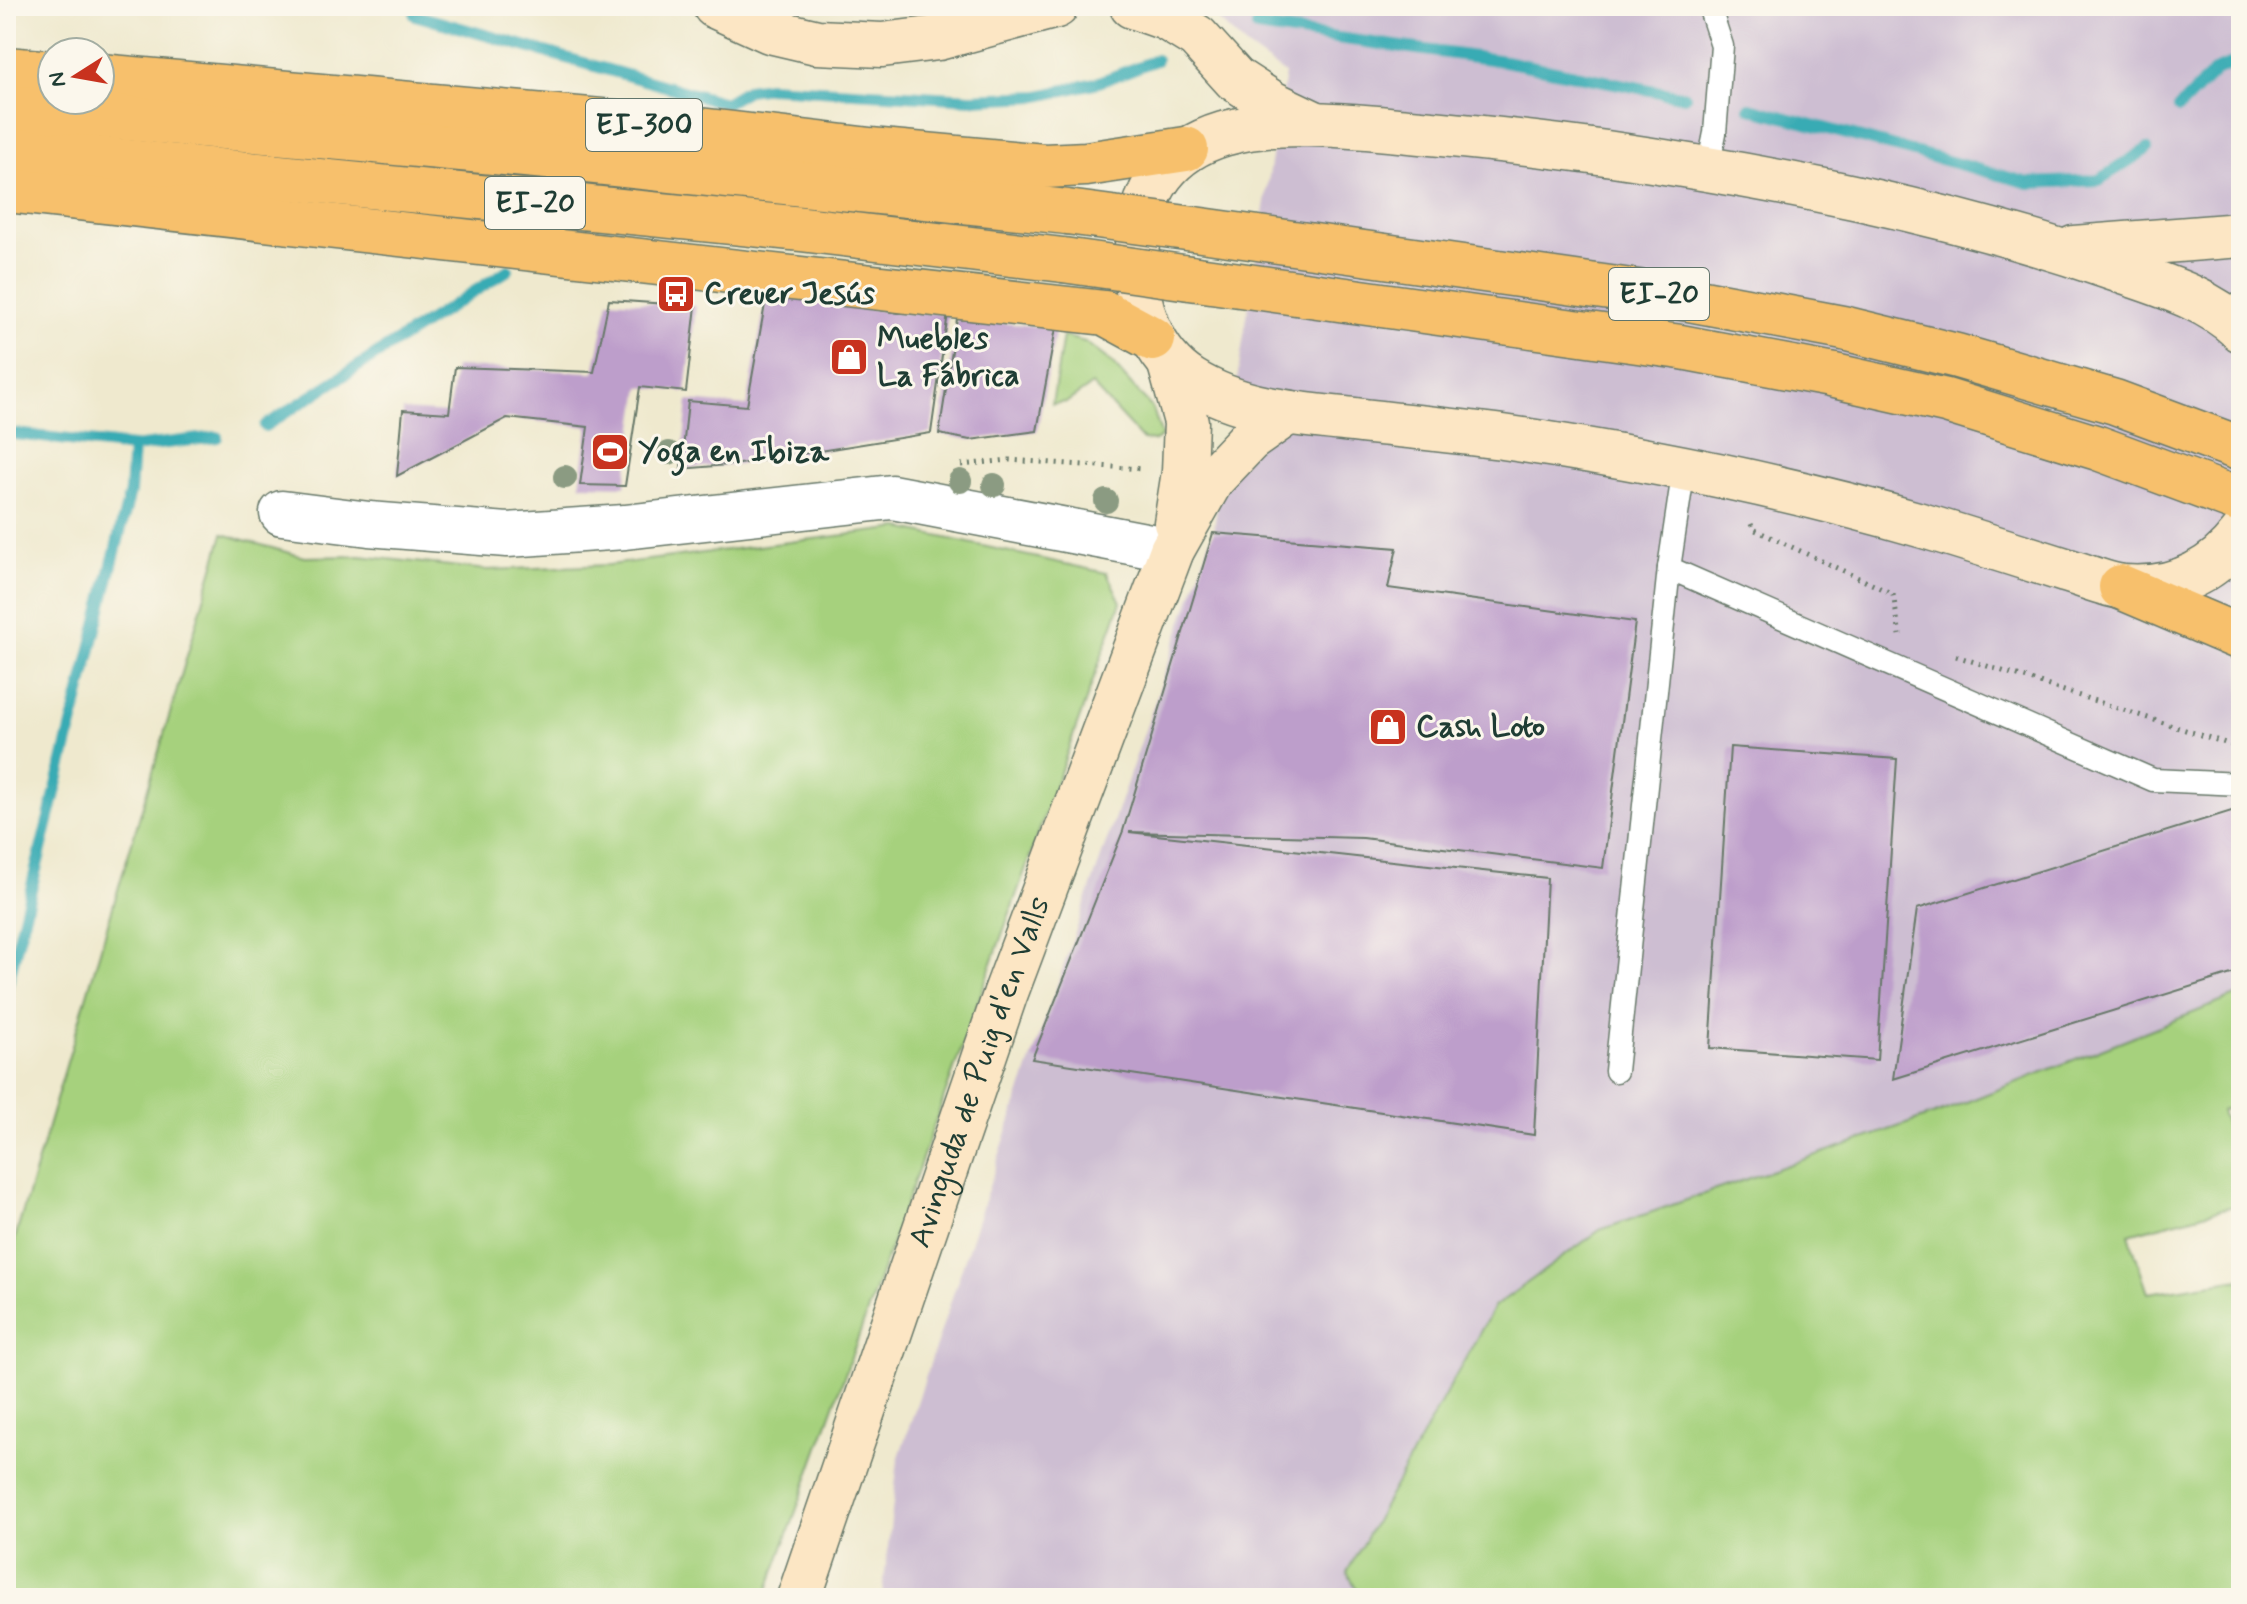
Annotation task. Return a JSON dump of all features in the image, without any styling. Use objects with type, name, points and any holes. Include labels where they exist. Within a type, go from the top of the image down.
[{"type":"highway","points":[[6,69],[36,72]]},
{"type":"highway","name":"EI-300","points":[[116,77],[691,129],[1044,166],[1086,164],[1193,146]]},
{"type":"highway","name":"EI-20","points":[[6,107],[558,158],[1067,212],[1673,296],[1780,315],[1957,356],[2115,402],[2241,449]]},
{"type":"highway","name":"EI-20","points":[[6,150],[802,229],[1063,260],[1666,345],[1765,362],[1946,401],[2098,448],[2241,501]]},
{"type":"highway","points":[[6,190],[1105,313],[1162,352]]},
{"type":"highway","points":[[2121,587],[2241,638]]},
{"type":"main road","points":[[715,6],[778,18],[817,42],[882,45],[938,38],[1056,6]]},
{"type":"main road","points":[[1132,6],[1166,18],[1197,37],[1235,79],[1272,103],[1312,122]]},
{"type":"main road","points":[[1193,146],[1206,121],[1208,96],[1197,37]]},
{"type":"main road","name":"EI-300","points":[[1193,146],[1245,128],[1312,122],[1534,143],[1708,168],[1804,187],[2056,249],[2177,291],[2225,314],[2241,330]]},
{"type":"main road","name":"Avinguda de Puig d'en Valls","points":[[1172,550],[1184,472],[1186,422],[1162,352],[1143,311],[1137,285],[1136,254],[1142,218],[1159,180],[1193,146]]},
{"type":"main road","name":"EI-300","points":[[2056,249],[2241,235]]},
{"type":"main road","points":[[1162,352],[1193,382],[1234,401],[1287,413],[1502,437],[1736,477],[1920,525],[2121,587],[2166,585],[2193,578],[2222,559],[2241,535]]},
{"type":"main road","name":"Avinguda de Puig d'en Valls","points":[[799,1598],[1005,995],[1172,550],[1212,479],[1249,440],[1287,413]]},
{"type":"street","points":[[282,513],[369,524],[507,535],[625,527],[892,497],[1172,550]]},
{"type":"lane","points":[[1708,168],[1715,133],[1722,46],[1709,6]]},
{"type":"lane","points":[[1616,1071],[1669,568],[1684,468]]},
{"type":"lane","points":[[1669,568],[2153,780],[2241,784]]},
{"type":"path","points":[[1736,477],[1753,529],[1893,594],[1900,638]]},
{"type":"path","points":[[1945,652],[2241,748]]},
{"type":"shaded area","points":[[1203,6],[2241,6],[2241,994],[1941,1112],[1600,1231],[1494,1307],[1347,1572],[1362,1598],[882,1598],[898,1460],[1025,1078],[1213,533],[1285,74],[1246,46]]},
{"type":"green space","points":[[1063,336],[1085,342],[1111,362],[1153,409],[1162,437],[1154,441],[1143,440],[1092,385],[1067,402],[1052,404]]},
{"type":"green space","points":[[900,528],[1107,573],[1121,602],[765,1598],[6,1598],[6,1269],[223,534],[304,557],[360,556],[487,570],[609,565]]},
{"type":"green space","points":[[2241,994],[2241,1104],[2221,1111],[2241,1166],[2241,1204],[2129,1234],[2148,1293],[2241,1279],[2241,1598],[1362,1598],[1347,1572],[1494,1307],[1600,1230],[1941,1112]]},
{"type":"building","name":"Muebles La Fábrica","points":[[767,293],[899,313],[948,313],[931,433],[739,464],[681,469],[688,401],[747,406]]},
{"type":"building","points":[[609,300],[696,306],[686,392],[640,387],[625,486],[580,485],[588,427],[507,418],[397,476],[403,410],[449,413],[455,367],[594,372]]},
{"type":"building","points":[[957,319],[1056,328],[1037,431],[970,440],[939,434]]},
{"type":"building","points":[[1213,533],[1397,548],[1388,588],[1635,622],[1603,868],[1363,838],[1129,832],[1547,878],[1534,1135],[1032,1059],[1123,831]]},
{"type":"building","points":[[1730,747],[1897,759],[1877,1060],[1710,1048]]},
{"type":"building","points":[[2241,808],[2241,971],[1893,1079],[1917,909]]},
{"type":"waterway","points":[[1265,6],[1257,27],[1505,61],[1685,97]]},
{"type":"waterway","points":[[415,15],[725,103],[747,90],[769,87],[971,99],[1039,96],[1099,82],[1156,60]]},
{"type":"waterway","points":[[2179,108],[2215,71],[2241,60]]},
{"type":"waterway","points":[[1750,108],[2029,183],[2099,180],[2147,149]]},
{"type":"waterway","points":[[265,426],[508,270]]},
{"type":"waterway","points":[[6,433],[133,447],[217,437]]},
{"type":"waterway","points":[[6,990],[130,492],[133,447]]},
{"type":"place","name":"Creuer Jesús","points":[[676,294]]},
{"type":"place","name":"Muebles La Fábrica","points":[[849,357]]},
{"type":"place","name":"Yoga en Ibiza","points":[[610,452]]},
{"type":"place","name":"Cash Loto","points":[[1388,727]]}]
